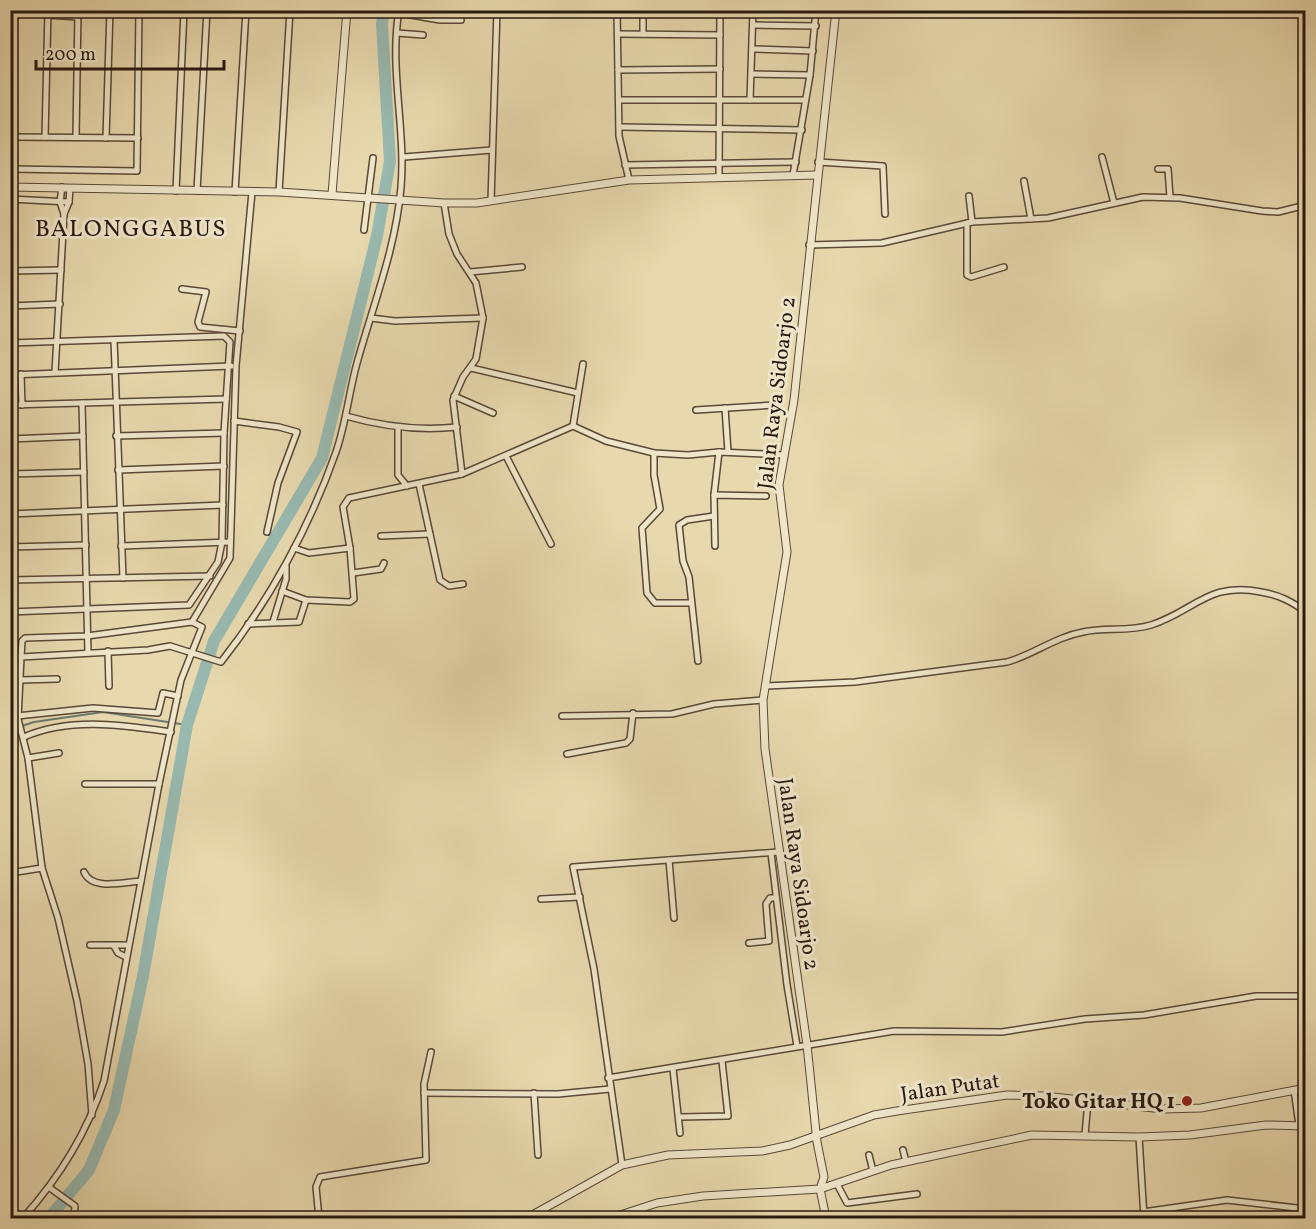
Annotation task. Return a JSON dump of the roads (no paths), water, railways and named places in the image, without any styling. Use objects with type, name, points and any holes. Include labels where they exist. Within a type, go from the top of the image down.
[{"type":"street","points":[[10,176],[13,137],[14,10]]},
{"type":"street","points":[[106,138],[110,10]]},
{"type":"street","points":[[11,169],[135,172],[138,138],[139,10]]},
{"type":"street","points":[[176,191],[184,10]]},
{"type":"street","points":[[197,191],[207,10]]},
{"type":"street","points":[[235,192],[246,10]]},
{"type":"street","points":[[279,192],[290,10]]},
{"type":"street","points":[[332,194],[347,10]]},
{"type":"street","points":[[440,20],[441,10]]},
{"type":"street","points":[[491,201],[497,10]]},
{"type":"street","points":[[617,10],[620,127],[629,180]]},
{"type":"street","points":[[643,10],[643,34]]},
{"type":"street","points":[[719,176],[720,10]]},
{"type":"street","points":[[750,100],[753,74],[753,10]]},
{"type":"street","points":[[793,175],[810,75],[816,10]]},
{"type":"street","name":"Jalan Raya Sidoarjo 2","points":[[826,1218],[820,1190],[824,1177],[774,853],[762,700],[787,552],[779,485],[779,454],[794,400],[809,245],[812,175],[818,162],[836,10]]},
{"type":"street","points":[[10,658],[148,650],[166,646],[219,663],[248,624],[285,565],[320,494],[346,416],[356,364],[391,252],[404,157],[397,33],[399,12],[440,20],[461,20]]},
{"type":"street","points":[[45,137],[48,13],[78,14],[76,137]]},
{"type":"street","points":[[753,25],[816,26]]},
{"type":"street","points":[[397,33],[423,35]]},
{"type":"street","points":[[618,34],[720,35]]},
{"type":"street","points":[[753,49],[813,51]]},
{"type":"street","points":[[618,70],[720,69]]},
{"type":"street","points":[[753,74],[810,75]]},
{"type":"street","points":[[619,100],[805,100]]},
{"type":"street","points":[[620,127],[802,130]]},
{"type":"street","points":[[13,137],[138,138]]},
{"type":"street","points":[[404,157],[492,150]]},
{"type":"street","points":[[1102,157],[1114,202]]},
{"type":"street","points":[[364,230],[370,198],[373,158]]},
{"type":"street","points":[[625,165],[796,162]]},
{"type":"street","points":[[818,162],[883,166],[885,214]]},
{"type":"street","points":[[1158,169],[1168,169],[1170,197]]},
{"type":"street","points":[[10,187],[279,192],[444,203],[491,201],[629,180],[812,175]]},
{"type":"street","points":[[1024,181],[1031,219]]},
{"type":"street","points":[[62,188],[60,201],[64,213]]},
{"type":"street","points":[[55,372],[64,213],[69,202],[70,188]]},
{"type":"street","points":[[192,622],[228,563],[236,366],[252,192]]},
{"type":"street","points":[[969,196],[967,275],[971,277],[1004,267]]},
{"type":"street","points":[[809,245],[882,243],[969,222],[1031,219],[1143,197],[1170,197],[1262,212],[1278,212],[1305,205]]},
{"type":"street","points":[[10,199],[69,202]]},
{"type":"street","points":[[444,203],[449,234],[457,254],[476,283],[483,318],[480,345],[471,368],[453,398],[462,474]]},
{"type":"street","points":[[470,272],[522,267]]},
{"type":"street","points":[[10,271],[61,270]]},
{"type":"street","points":[[182,289],[206,292],[198,322],[201,327],[240,331]]},
{"type":"street","points":[[10,306],[60,304]]},
{"type":"street","points":[[371,318],[395,321],[483,318]]},
{"type":"street","points":[[10,343],[228,337],[229,366],[224,433],[220,559],[189,605]]},
{"type":"street","points":[[114,340],[123,578]]},
{"type":"street","points":[[573,426],[583,364]]},
{"type":"street","points":[[10,375],[236,366]]},
{"type":"street","points":[[471,368],[578,393]]},
{"type":"street","points":[[21,374],[22,405]]},
{"type":"street","points":[[453,398],[493,413]]},
{"type":"street","points":[[10,405],[226,399]]},
{"type":"street","points":[[82,403],[88,653]]},
{"type":"street","points":[[696,410],[774,405]]},
{"type":"street","points":[[725,408],[728,452]]},
{"type":"street","points":[[346,416],[398,428],[424,430],[457,427]]},
{"type":"street","points":[[234,421],[279,427],[297,432],[278,483],[267,532]]},
{"type":"street","points":[[282,591],[306,600],[352,601],[355,596],[353,573],[343,507],[349,498],[462,474],[573,426],[606,441],[654,453],[779,454]]},
{"type":"street","points":[[398,428],[398,475],[407,486]]},
{"type":"street","points":[[116,436],[224,433]]},
{"type":"street","points":[[10,439],[83,436]]},
{"type":"street","points":[[715,546],[714,495],[719,452]]},
{"type":"street","points":[[654,453],[654,475],[660,509],[642,528],[647,593],[655,603],[691,603]]},
{"type":"street","points":[[506,456],[551,544]]},
{"type":"street","points":[[118,470],[232,465]]},
{"type":"street","points":[[10,474],[84,472]]},
{"type":"street","points":[[419,484],[440,580],[449,585],[464,585]]},
{"type":"street","points":[[714,495],[766,496]]},
{"type":"street","points":[[10,514],[223,505]]},
{"type":"street","points":[[698,661],[679,525],[687,520],[714,516]]},
{"type":"street","points":[[381,536],[430,534]]},
{"type":"street","points":[[121,546],[230,542]]},
{"type":"street","points":[[10,547],[86,545]]},
{"type":"street","points":[[294,548],[309,553],[350,548]]},
{"type":"street","points":[[353,573],[381,570],[384,562]]},
{"type":"street","points":[[273,622],[286,575],[285,565]]},
{"type":"street","points":[[10,580],[210,576]]},
{"type":"street","points":[[766,686],[855,682],[1007,662],[1022,658],[1062,637],[1084,631],[1135,629],[1153,625],[1221,590],[1236,588],[1276,595],[1292,601],[1305,612]]},
{"type":"street","points":[[248,624],[300,621],[306,600]]},
{"type":"street","points":[[10,612],[189,605],[199,610]]},
{"type":"street","points":[[23,1218],[50,1188],[92,1115],[104,1081],[128,945],[178,696],[191,653],[202,630],[201,626],[192,622],[87,636],[25,638],[22,641],[18,719],[28,758],[42,868],[58,918],[77,1001],[88,1064],[92,1115]]},
{"type":"street","points":[[108,651],[109,686]]},
{"type":"street","points":[[20,681],[57,679]]},
{"type":"street","points":[[10,723],[18,719],[93,708],[158,713],[163,693],[178,696]]},
{"type":"street","points":[[562,716],[672,714],[714,704],[762,700]]},
{"type":"street","points":[[567,754],[626,743],[630,739],[633,713]]},
{"type":"street","points":[[24,736],[48,728],[93,724],[171,731]]},
{"type":"street","points":[[28,758],[58,753]]},
{"type":"street","points":[[85,784],[159,784]]},
{"type":"street","points":[[622,1165],[594,969],[573,871],[574,866],[774,853],[776,898],[802,1046]]},
{"type":"street","points":[[669,860],[674,918]]},
{"type":"street","points":[[10,873],[42,868]]},
{"type":"street","points":[[84,872],[87,879],[94,883],[141,881]]},
{"type":"street","points":[[541,899],[580,897]]},
{"type":"street","points":[[749,943],[769,941],[766,904],[770,898],[776,898]]},
{"type":"street","points":[[90,945],[128,945]]},
{"type":"street","points":[[114,946],[118,953],[126,957]]},
{"type":"street","points":[[608,1078],[802,1046],[814,1046],[894,1031],[1002,1032],[1085,1019],[1144,1015],[1256,996],[1305,996]]},
{"type":"street","points":[[319,1218],[316,1186],[320,1177],[426,1160],[425,1075],[432,1052]]},
{"type":"street","points":[[680,1117],[726,1117],[729,1114],[722,1061]]},
{"type":"street","points":[[673,1069],[680,1133]]},
{"type":"street","name":"Jalan Putat","points":[[527,1218],[622,1165],[668,1155],[762,1151],[817,1142],[874,1115],[971,1099],[1025,1096],[1087,1104],[1163,1109],[1201,1108],[1295,1094],[1305,1088]]},
{"type":"street","points":[[424,1093],[534,1093],[610,1089]]},
{"type":"street","points":[[534,1093],[538,1155]]},
{"type":"street","points":[[611,1218],[657,1203],[703,1196],[820,1190],[837,1184],[871,1162],[1032,1135],[1139,1137],[1190,1135],[1266,1125],[1302,1125],[1295,1094]]},
{"type":"street","points":[[1085,1135],[1087,1104]]},
{"type":"street","points":[[1139,1137],[1144,1214],[1227,1200],[1305,1209]]},
{"type":"street","points":[[837,1184],[847,1203],[917,1194]]},
{"type":"street","points":[[50,1188],[74,1204],[76,1209],[74,1218]]},
{"type":"waterway","points":[[49,1218],[89,1170],[114,1110],[143,976],[187,725],[214,641],[322,458],[377,236],[390,161],[382,24],[384,10]]},
{"type":"waterway","points":[[10,730],[34,722],[103,712],[187,725]]},
{"type":"place","name":"Toko Gitar HQ 1","points":[[1187,1101]]},
{"type":"district","name":"BALONGGABUS","points":[[131,228]]}]
